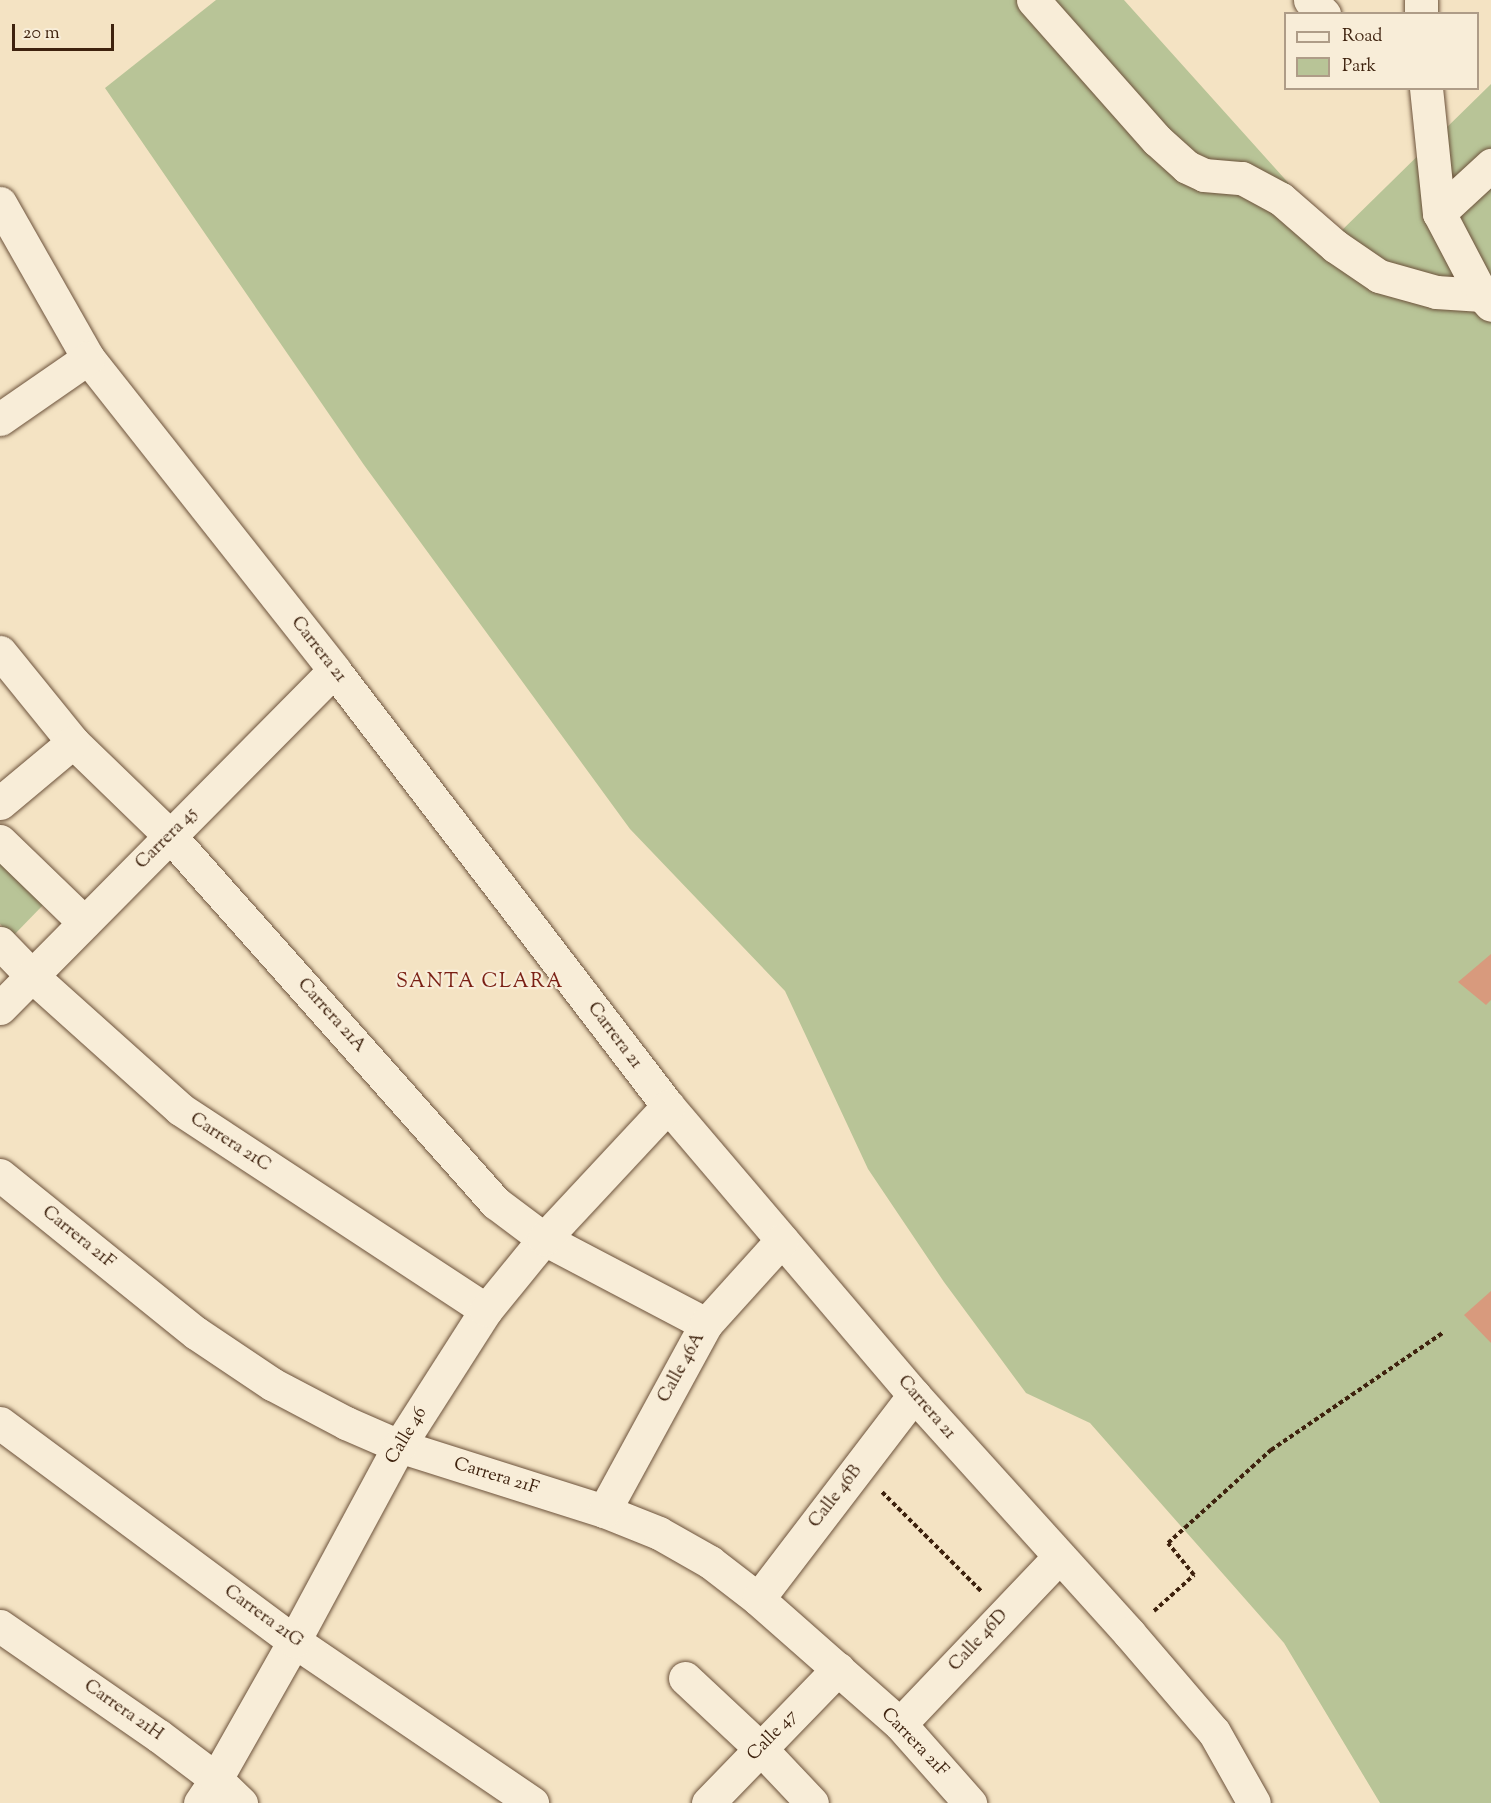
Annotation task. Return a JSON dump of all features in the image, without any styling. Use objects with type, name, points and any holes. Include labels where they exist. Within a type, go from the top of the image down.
[{"type":"street","points":[[1033,0],[1157,140],[1187,167],[1203,175],[1242,178],[1281,199],[1335,246],[1379,276],[1436,292],[1487,300]]},
{"type":"street","points":[[1310,0],[1322,12]]},
{"type":"street","points":[[1408,90],[1427,100],[1439,213],[1487,300]]},
{"type":"street","points":[[1439,213],[1491,165]]},
{"type":"street","name":"Carrera 21","points":[[0,202],[88,358],[334,670],[668,1106],[914,1395],[1129,1633],[1214,1732],[1254,1803]]},
{"type":"street","points":[[0,419],[88,358]]},
{"type":"street","name":"Carrera 21A","points":[[0,652],[74,742],[170,836],[496,1203],[544,1239],[706,1324]]},
{"type":"street","name":"Carrera 45","points":[[0,1008],[334,670]]},
{"type":"street","points":[[0,802],[74,742]]},
{"type":"street","points":[[0,842],[84,922]]},
{"type":"street","name":"Carrera 21C","points":[[0,943],[32,976],[180,1109],[486,1310]]},
{"type":"street","name":"Calle 46","points":[[208,1791],[294,1641],[399,1446],[486,1310],[544,1239],[668,1106]]},
{"type":"street","name":"Carrera 21F","points":[[0,1175],[215,1346],[272,1384],[346,1423],[399,1446],[604,1511],[659,1533],[710,1562],[758,1599],[900,1724],[970,1803]]},
{"type":"street","name":"Calle 46A","points":[[604,1511],[706,1324],[782,1240]]},
{"type":"street","name":"Calle 46B","points":[[758,1599],[914,1395]]},
{"type":"street","name":"Carrera 21G","points":[[0,1423],[294,1641],[532,1803]]},
{"type":"street","name":"Calle 46D","points":[[900,1724],[1059,1557]]},
{"type":"street","name":"Carrera 21H","points":[[0,1626],[159,1736],[208,1791],[241,1803]]},
{"type":"street","name":"Calle 47","points":[[708,1803],[838,1669]]},
{"type":"street","points":[[685,1678],[761,1749],[812,1803]]},
{"type":"path","points":[[1129,1633],[1194,1575],[1168,1543],[1271,1450],[1444,1332]]},
{"type":"path","points":[[858,1468],[1004,1614]]},
{"type":"green space","points":[[216,0],[1124,0],[1336,236],[1491,84],[1491,1803],[1380,1803],[1284,1643],[1090,1423],[1026,1393],[944,1282],[868,1169],[785,991],[630,829],[364,465],[105,88]]},
{"type":"green space","points":[[0,858],[45,903],[12,937],[0,924]]},
{"type":"building","points":[[1491,954],[1491,1000],[1486,1005],[1458,982]]},
{"type":"building","points":[[1491,1291],[1491,1343],[1464,1315]]},
{"type":"district","name":"SANTA CLARA","points":[[480,982]]}]
